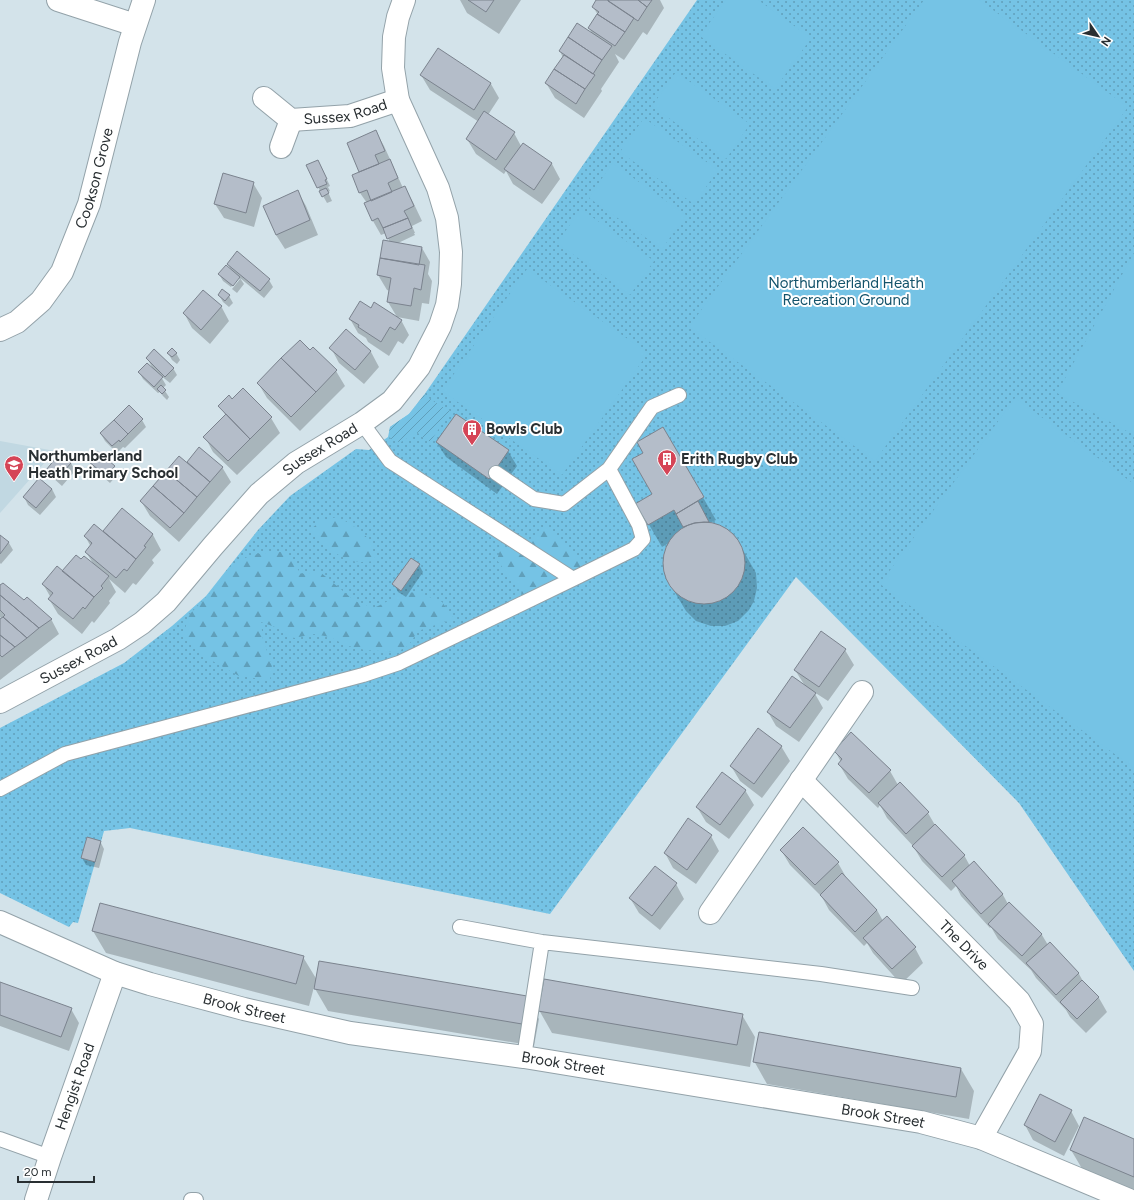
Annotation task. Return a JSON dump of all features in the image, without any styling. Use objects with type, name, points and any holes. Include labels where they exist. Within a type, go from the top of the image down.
[{"type":"street","points":[[58,0],[136,25]]},
{"type":"street","name":"Cookson Grove","points":[[0,330],[17,322],[41,301],[62,272],[90,204],[130,42],[144,0]]},
{"type":"street","name":"Sussex Road","points":[[0,702],[118,639],[142,623],[166,602],[259,494],[296,463],[362,423],[392,401],[419,367],[440,326],[447,305],[450,284],[451,252],[447,218],[438,188],[398,100],[393,68],[394,37],[398,17],[404,0]]},
{"type":"street","name":"Sussex Road","points":[[264,98],[291,120],[350,116],[398,100]]},
{"type":"street","name":"Sussex Road","points":[[280,147],[291,120]]},
{"type":"street","points":[[710,913],[862,692]]},
{"type":"street","name":"The Drive","points":[[801,780],[1018,1001],[1032,1024],[1030,1051],[981,1138]]},
{"type":"street","name":"Brook Street","points":[[0,922],[115,973],[244,1009],[350,1033],[524,1057],[921,1122],[981,1138],[1129,1200]]},
{"type":"street","name":"Hengist Road","points":[[36,1200],[115,973]]},
{"type":"lane","points":[[496,474],[534,500],[564,504],[609,469],[652,407],[679,395]]},
{"type":"lane","points":[[362,423],[390,461],[573,580]]},
{"type":"lane","points":[[0,788],[65,754],[363,675],[399,663],[573,580],[634,549],[643,539],[639,525],[609,469]]},
{"type":"lane","points":[[460,927],[542,942],[821,974],[912,988]]},
{"type":"lane","points":[[524,1057],[542,942]]},
{"type":"lane","points":[[0,1139],[50,1157]]},
{"type":"lane","points":[[191,1200],[196,1200]]},
{"type":"shaded area","name":"Northumberland Heath Primary School","points":[[0,441],[55,451],[0,513]]},
{"type":"green space","name":"Northumberland Heath Recreation Ground","points":[[697,0],[1134,0],[1134,971],[1019,803],[796,577],[550,914],[130,828],[104,831],[78,923],[73,922],[69,927],[0,893],[0,728],[124,663],[172,626],[206,596],[258,530],[290,496],[356,449],[369,450],[388,437],[390,427],[409,414],[424,395]]},
{"type":"green space","points":[[726,0],[758,0],[811,38],[775,89],[700,36]]},
{"type":"green space","points":[[924,0],[979,0],[1128,107],[875,461],[689,327]]},
{"type":"green space","points":[[676,72],[750,124],[726,159],[652,106]]},
{"type":"green space","points":[[644,118],[718,170],[694,204],[620,152]]},
{"type":"green space","points":[[612,163],[686,215],[662,249],[589,198]]},
{"type":"green space","points":[[581,209],[654,261],[630,295],[557,243]]},
{"type":"green space","points":[[1134,253],[1134,435],[1057,393]]},
{"type":"green space","points":[[527,269],[648,353],[562,475],[442,391]]},
{"type":"green space","points":[[424,395],[450,412],[430,442],[415,431],[400,442],[397,442],[389,437],[390,427],[409,414]]},
{"type":"green space","points":[[1015,398],[1134,484],[1134,768],[880,584]]},
{"type":"green space","points":[[337,517],[351,524],[369,539],[376,561],[356,562],[347,559],[335,553],[319,540],[311,529],[321,521]]},
{"type":"green space","points":[[545,525],[587,565],[524,596],[497,560],[501,547],[516,546],[526,542]]},
{"type":"green space","points":[[286,552],[301,574],[320,572],[355,601],[374,608],[406,592],[419,593],[442,602],[455,620],[444,622],[418,631],[408,646],[397,652],[365,650],[345,645],[330,637],[314,634],[294,638],[275,627],[261,622],[263,640],[272,665],[270,680],[239,676],[202,655],[184,635],[188,616],[226,576],[231,566],[251,555]]},
{"type":"building","points":[[468,0],[494,0],[486,12]]},
{"type":"building","points":[[596,0],[607,0],[634,18],[625,32],[597,14],[599,12],[592,7]]},
{"type":"building","points":[[638,0],[647,7],[638,21],[608,1]]},
{"type":"building","points":[[638,0],[652,0],[647,7]]},
{"type":"building","points":[[597,14],[625,32],[615,46],[588,28]]},
{"type":"building","points":[[577,23],[612,46],[602,60],[568,37]]},
{"type":"building","points":[[568,37],[602,60],[593,74],[559,51]]},
{"type":"building","points":[[438,48],[491,83],[474,110],[420,75]]},
{"type":"building","points":[[564,55],[595,75],[585,89],[554,69]]},
{"type":"building","points":[[554,69],[585,89],[576,104],[545,83]]},
{"type":"building","points":[[484,111],[515,132],[496,160],[466,139]]},
{"type":"building","points":[[376,130],[385,151],[375,155],[379,164],[359,172],[347,143]]},
{"type":"building","points":[[523,143],[552,163],[534,190],[504,169]]},
{"type":"building","points":[[390,159],[398,178],[388,183],[392,192],[371,201],[367,190],[359,193],[352,175]]},
{"type":"building","points":[[318,160],[327,179],[325,180],[327,184],[317,188],[306,165]]},
{"type":"building","points":[[223,173],[254,182],[246,213],[214,204]]},
{"type":"building","points":[[405,186],[414,206],[404,211],[408,218],[383,228],[378,218],[372,221],[364,203]]},
{"type":"building","points":[[326,188],[329,193],[322,197],[319,191]]},
{"type":"building","points":[[298,190],[310,220],[276,235],[263,206]]},
{"type":"building","points":[[408,218],[412,228],[387,239],[383,228]]},
{"type":"building","points":[[383,240],[422,247],[419,265],[380,258]]},
{"type":"building","points":[[237,251],[270,279],[260,291],[227,264]]},
{"type":"building","points":[[380,258],[425,265],[421,290],[414,288],[411,306],[387,302],[391,278],[377,275]]},
{"type":"building","points":[[226,265],[240,277],[233,286],[218,274]]},
{"type":"building","points":[[222,289],[230,295],[225,301],[218,295]]},
{"type":"building","points":[[203,290],[222,306],[201,330],[183,313]]},
{"type":"building","points":[[360,301],[371,308],[374,302],[402,320],[395,330],[390,327],[381,342],[358,327],[359,325],[349,319]]},
{"type":"building","points":[[346,329],[371,351],[355,370],[329,348]]},
{"type":"building","points":[[300,340],[310,350],[313,347],[337,370],[316,392],[281,358]]},
{"type":"building","points":[[172,348],[177,353],[172,357],[167,353]]},
{"type":"building","points":[[154,349],[174,368],[165,377],[146,358]]},
{"type":"building","points":[[281,358],[316,392],[291,417],[257,383]]},
{"type":"building","points":[[147,363],[163,377],[154,387],[138,372]]},
{"type":"building","points":[[161,385],[166,390],[162,394],[157,389]]},
{"type":"building","points":[[243,388],[272,417],[250,439],[218,406],[229,395],[232,399]]},
{"type":"building","points":[[129,405],[143,419],[128,434],[114,420]]},
{"type":"building","points":[[226,414],[250,439],[228,461],[203,437]]},
{"type":"building","name":"Bowls Club","points":[[456,414],[509,450],[489,479],[436,442]]},
{"type":"building","points":[[114,420],[128,434],[120,442],[119,440],[112,446],[100,433]]},
{"type":"building","name":"Erith Rugby Club","points":[[663,427],[704,497],[676,514],[674,510],[648,525],[635,504],[652,494],[632,459],[643,453],[637,442]]},
{"type":"building","points":[[199,447],[223,467],[210,482],[187,462]]},
{"type":"building","points":[[97,451],[115,466],[106,476],[88,461]]},
{"type":"building","points":[[60,453],[71,463],[57,479],[46,470]]},
{"type":"building","points":[[179,456],[210,482],[197,497],[166,471]]},
{"type":"building","points":[[166,471],[197,497],[184,513],[153,486]]},
{"type":"building","points":[[39,478],[52,489],[36,508],[23,497]]},
{"type":"building","points":[[153,486],[184,513],[170,528],[140,501]]},
{"type":"building","points":[[698,501],[709,522],[694,523],[683,527],[676,514]]},
{"type":"building","points":[[122,508],[153,534],[144,546],[146,547],[136,559],[103,531]]},
{"type":"building","points":[[704,522],[720,525],[733,534],[742,547],[745,563],[742,579],[733,592],[720,601],[704,604],[688,601],[675,592],[666,579],[663,563],[666,547],[675,534],[688,525]]},
{"type":"building","points":[[94,524],[136,559],[127,571],[124,569],[116,578],[85,552],[92,543],[84,536]]},
{"type":"building","points":[[0,535],[9,542],[0,554]]},
{"type":"building","points":[[76,555],[81,559],[84,556],[109,576],[101,586],[103,588],[94,597],[62,571]]},
{"type":"building","points":[[411,558],[420,564],[401,591],[392,584]]},
{"type":"building","points":[[57,566],[94,597],[85,609],[83,607],[73,619],[48,599],[53,593],[42,584]]},
{"type":"building","points":[[3,583],[24,600],[27,597],[52,619],[39,628],[0,595],[0,585]]},
{"type":"building","points":[[0,595],[39,628],[27,638],[3,617],[5,615],[0,610]]},
{"type":"building","points":[[3,617],[27,638],[15,647],[0,635],[0,619]]},
{"type":"building","points":[[821,631],[846,649],[819,687],[794,670]]},
{"type":"building","points":[[0,635],[15,647],[2,657],[0,655]]},
{"type":"building","points":[[792,676],[816,693],[790,728],[767,712]]},
{"type":"building","points":[[758,728],[782,746],[754,784],[730,766]]},
{"type":"building","points":[[851,732],[891,770],[869,793],[838,764],[842,759],[834,751]]},
{"type":"building","points":[[722,772],[746,790],[720,825],[696,807]]},
{"type":"building","points":[[900,782],[929,812],[906,834],[878,803]]},
{"type":"building","points":[[688,818],[712,835],[687,870],[664,853]]},
{"type":"building","points":[[935,824],[965,855],[942,877],[912,846]]},
{"type":"building","points":[[803,827],[839,862],[815,885],[780,850]]},
{"type":"building","points":[[87,837],[101,841],[95,862],[81,858]]},
{"type":"building","points":[[974,861],[1003,894],[981,914],[952,881]]},
{"type":"building","points":[[655,866],[677,883],[652,916],[629,898]]},
{"type":"building","points":[[842,873],[877,910],[855,932],[820,895]]},
{"type":"building","points":[[1009,902],[1042,934],[1022,956],[988,924]]},
{"type":"building","points":[[100,903],[304,956],[296,984],[92,931]]},
{"type":"building","points":[[887,916],[916,947],[892,969],[863,938]]},
{"type":"building","points":[[1050,942],[1079,973],[1056,995],[1026,963]]},
{"type":"building","points":[[319,961],[527,996],[522,1024],[314,989]]},
{"type":"building","points":[[544,979],[743,1014],[737,1045],[538,1011]]},
{"type":"building","points":[[1082,980],[1099,997],[1077,1019],[1060,1002]]},
{"type":"building","points":[[0,982],[72,1008],[61,1037],[0,1015]]},
{"type":"building","points":[[759,1032],[961,1068],[956,1097],[753,1062]]},
{"type":"building","points":[[1040,1094],[1072,1110],[1055,1142],[1024,1125]]},
{"type":"building","points":[[1084,1117],[1134,1139],[1134,1177],[1070,1150]]},
{"type":"place","name":"Bowls Club","points":[[472,446]]},
{"type":"place","name":"Erith Rugby Club","points":[[667,476]]},
{"type":"place","name":"Northumberland Heath Primary School","points":[[14,482]]}]
